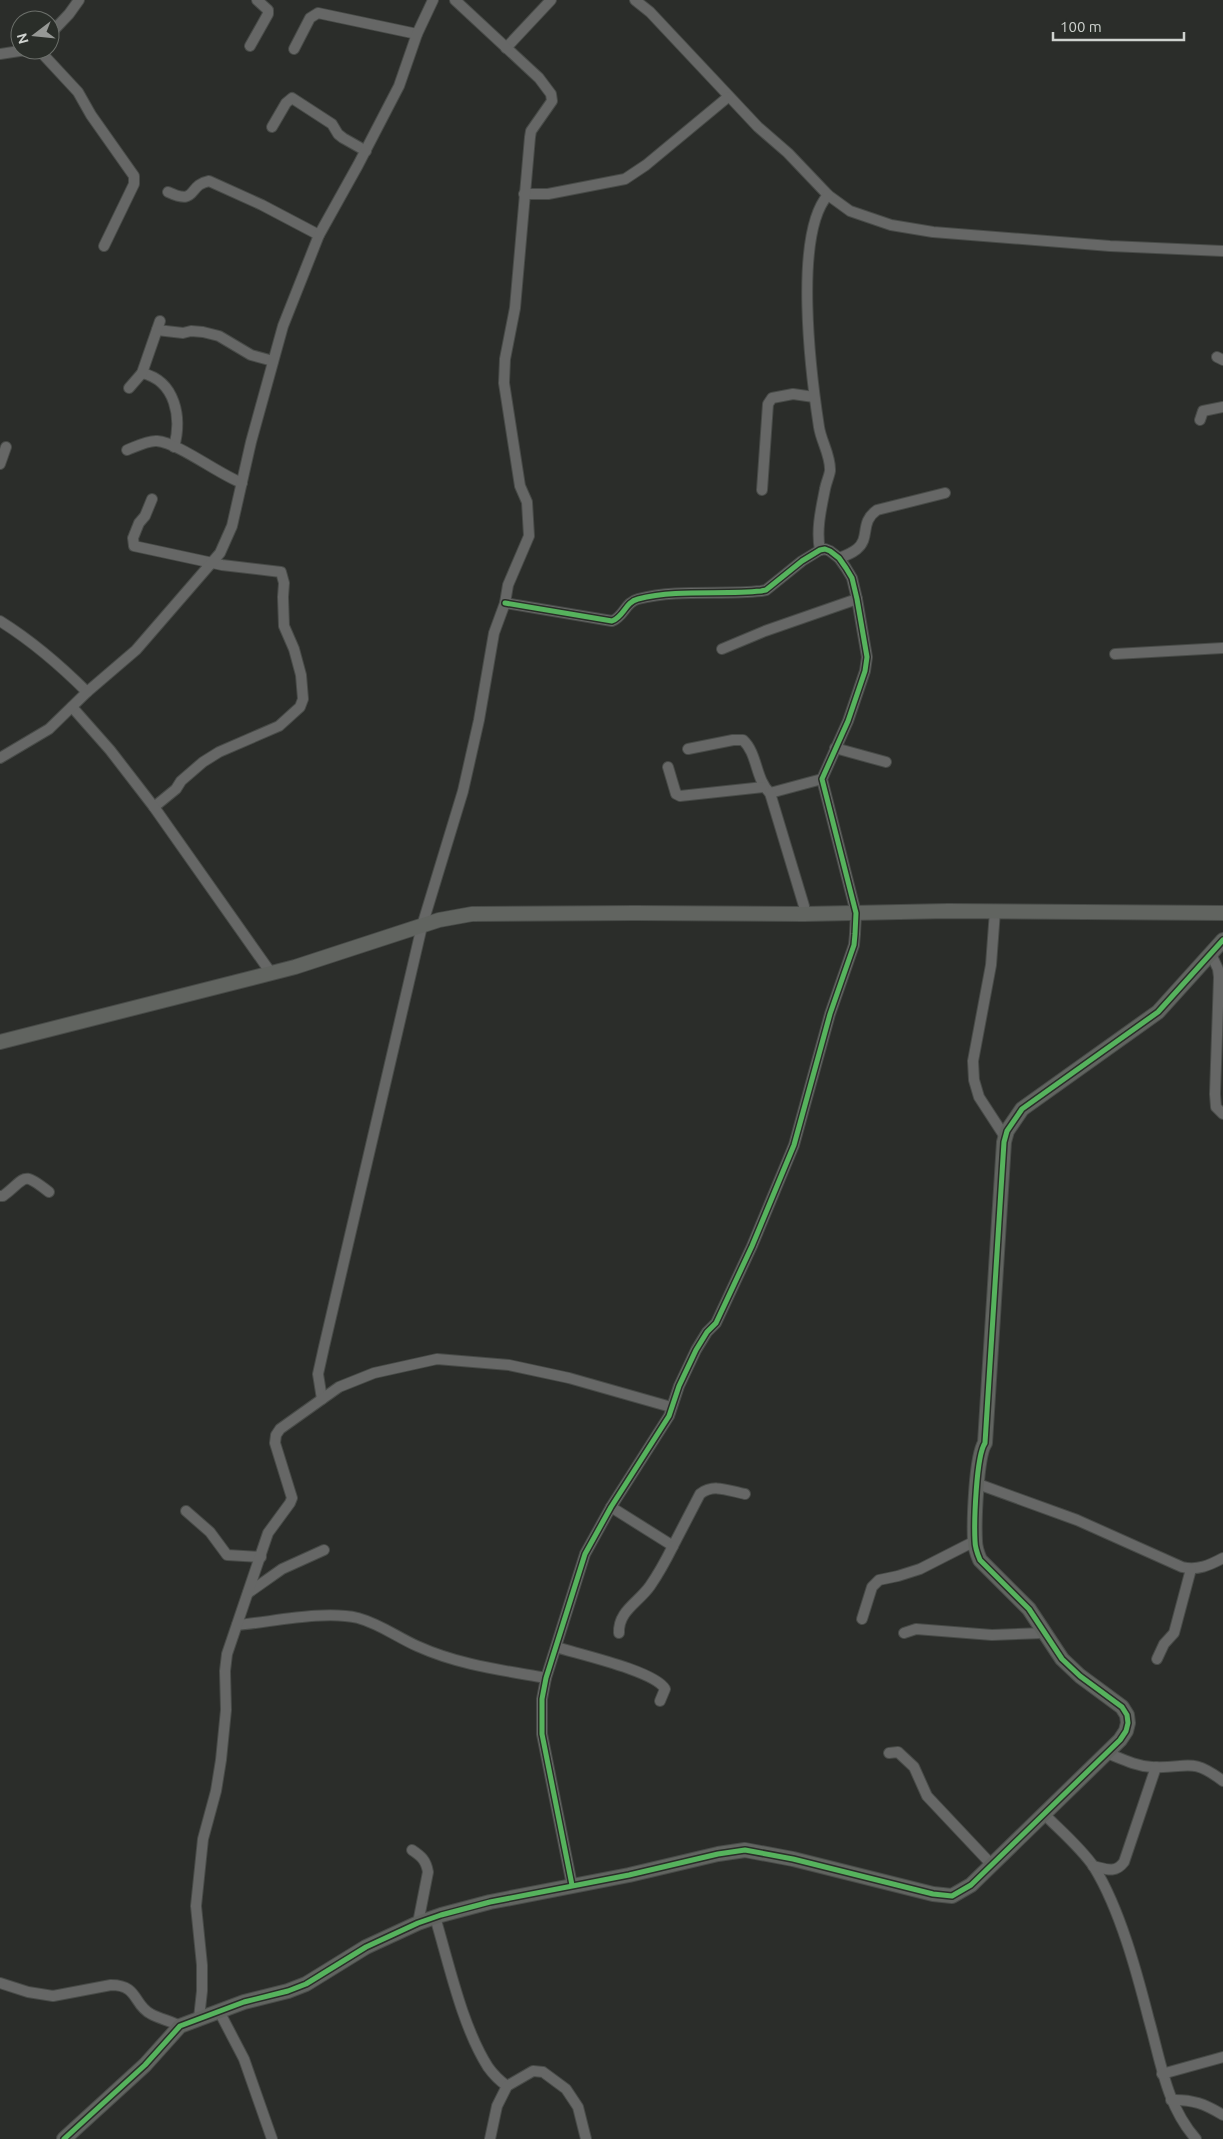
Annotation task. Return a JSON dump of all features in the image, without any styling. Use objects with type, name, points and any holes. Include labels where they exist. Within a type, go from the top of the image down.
[{"type":"street","points":[[60,24],[70,14],[79,0]]},
{"type":"street","points":[[250,46],[268,14],[257,0]]},
{"type":"street","points":[[0,758],[49,729],[87,692],[145,641],[213,563],[229,537],[283,326],[319,235],[366,151],[399,86],[417,34],[434,0]]},
{"type":"street","points":[[322,1399],[318,1374],[422,926],[463,791],[479,720],[494,633],[505,603],[508,585],[529,531],[526,502],[520,486],[512,444],[504,383],[505,359],[515,308],[531,131],[552,101],[551,94],[539,78],[455,0]]},
{"type":"street","points":[[506,48],[551,0]]},
{"type":"street","points":[[635,0],[650,12],[758,127],[788,153],[828,195],[850,211],[871,220],[933,232],[1110,246],[1223,251]]},
{"type":"street","points":[[294,49],[310,18],[318,13],[417,34]]},
{"type":"street","points":[[48,60],[78,92],[91,115],[134,176],[134,184],[104,246]]},
{"type":"street","points":[[524,194],[548,194],[625,179],[646,165],[728,96]]},
{"type":"street","points":[[272,127],[286,103],[292,98],[332,124],[343,138],[366,151]]},
{"type":"street","points":[[168,192],[181,198],[188,197],[202,182],[209,181],[262,205],[319,235]]},
{"type":"street","points":[[820,550],[818,539],[820,518],[830,470],[820,434],[814,397],[806,283],[818,210],[828,195]]},
{"type":"street","points":[[129,388],[142,374],[158,325],[183,333],[203,332],[219,336],[251,356],[273,362]]},
{"type":"street","points":[[142,374],[154,376],[172,395],[178,426],[174,447]]},
{"type":"street","points":[[762,490],[768,404],[772,398],[793,394],[814,397]]},
{"type":"street","points":[[1200,420],[1203,411],[1223,407]]},
{"type":"street","points":[[127,450],[158,441],[174,447],[225,477],[242,483]]},
{"type":"street","points":[[0,464],[6,447]]},
{"type":"street","points":[[839,558],[858,549],[864,540],[866,523],[869,516],[877,510],[945,493]]},
{"type":"street","points":[[152,498],[146,516],[139,522],[133,538],[134,546],[213,563],[281,572],[284,583],[283,619],[298,660],[303,699],[300,707],[279,726],[219,752],[202,762],[176,789],[154,807]]},
{"type":"street","points":[[505,603],[612,620],[618,618],[632,601],[644,598],[695,592],[761,591],[820,550],[830,551],[839,558],[852,578],[867,657],[865,671],[848,721],[822,779],[856,913],[854,945],[830,1014],[794,1145],[752,1246],[716,1323],[707,1332],[696,1350],[671,1407],[669,1416],[611,1507],[585,1554],[546,1678],[542,1699],[542,1734],[572,1885]]},
{"type":"street","points":[[722,649],[765,631],[857,599]]},
{"type":"street","points":[[0,621],[18,632],[69,674],[87,692]]},
{"type":"street","points":[[1115,654],[1223,648]]},
{"type":"street","points":[[72,708],[110,750],[154,807],[271,973]]},
{"type":"street","points":[[688,749],[732,740],[743,740],[749,746],[767,790],[801,897],[804,914]]},
{"type":"street","points":[[835,748],[886,762]]},
{"type":"street","points":[[668,767],[676,794],[680,796],[767,790],[822,779]]},
{"type":"street","points":[[995,911],[991,965],[973,1060],[974,1080],[979,1097],[1005,1137]]},
{"type":"street","points":[[0,1042],[271,973],[439,920],[472,914],[804,914],[995,911],[1223,913]]},
{"type":"street","points":[[64,2139],[145,2065],[180,2026],[219,2011],[306,1984],[366,1947],[435,1917],[490,1902],[745,1850],[793,1859],[914,1890],[952,1896],[971,1884],[992,1865],[1107,1753],[1126,1731],[1127,1715],[1122,1707],[1080,1676],[1062,1659],[1029,1609],[980,1560],[975,1541],[980,1452],[985,1444],[1005,1137],[1013,1120],[1022,1109],[1158,1012],[1223,940]]},
{"type":"street","points":[[1211,954],[1218,969],[1215,1094],[1216,1107],[1223,1114]]},
{"type":"street","points":[[0,1196],[3,1196],[25,1178],[31,1178],[49,1192]]},
{"type":"street","points":[[199,2018],[202,1965],[196,1906],[204,1839],[216,1791],[221,1760],[226,1710],[225,1670],[227,1654],[268,1533],[292,1498],[275,1444],[276,1434],[280,1429],[339,1387],[374,1373],[437,1359],[509,1366],[561,1376],[671,1407]]},
{"type":"street","points":[[978,1484],[1068,1517],[1191,1569],[1209,1565],[1223,1558]]},
{"type":"street","points":[[619,1633],[618,1623],[624,1612],[648,1589],[674,1546],[700,1494],[709,1488],[719,1488],[745,1494]]},
{"type":"street","points":[[611,1507],[674,1546]]},
{"type":"street","points":[[186,1511],[210,1532],[227,1555],[261,1557]]},
{"type":"street","points":[[862,1619],[872,1587],[879,1580],[920,1569],[975,1541]]},
{"type":"street","points":[[247,1593],[282,1569],[324,1550]]},
{"type":"street","points":[[1157,1659],[1164,1644],[1174,1633],[1191,1569]]},
{"type":"street","points":[[237,1625],[327,1616],[358,1618],[385,1629],[417,1646],[468,1665],[546,1678]]},
{"type":"street","points":[[904,1633],[916,1629],[992,1635],[1044,1632]]},
{"type":"street","points":[[556,1647],[631,1669],[662,1683],[666,1689],[660,1701]]},
{"type":"street","points":[[889,1753],[898,1752],[910,1760],[927,1796],[992,1865]]},
{"type":"street","points":[[1107,1753],[1132,1763],[1156,1767],[1194,1764],[1207,1769],[1223,1780]]},
{"type":"street","points":[[1093,1866],[1113,1871],[1124,1862],[1156,1767]]},
{"type":"street","points":[[1045,1815],[1093,1866],[1118,1922],[1136,1971],[1162,2074],[1171,2100],[1188,2130],[1196,2139]]},
{"type":"street","points":[[412,1850],[423,1858],[428,1872],[418,1923]]},
{"type":"street","points":[[435,1917],[476,2044],[488,2068],[507,2086]]},
{"type":"street","points":[[0,1983],[28,1992],[53,1996],[120,1985],[130,1990],[150,2014],[180,2026]]},
{"type":"street","points":[[219,2011],[244,2060],[272,2139]]},
{"type":"street","points":[[1162,2074],[1223,2057]]},
{"type":"street","points":[[490,2139],[497,2106],[507,2086],[533,2071],[543,2072],[566,2089],[578,2107],[586,2139]]},
{"type":"street","points":[[1171,2100],[1189,2099],[1206,2104],[1223,2115]]},
{"type":"cycle path","points":[[505,603],[612,621],[630,603],[638,599],[668,594],[766,590],[802,561],[825,549],[839,558],[852,578],[867,657],[865,671],[848,721],[822,779],[856,913],[854,945],[830,1014],[794,1145],[752,1246],[716,1323],[707,1332],[696,1350],[679,1386],[669,1416],[611,1507],[585,1554],[546,1678],[542,1699],[542,1734],[572,1885]]},
{"type":"cycle path","points":[[64,2139],[145,2065],[180,2026],[244,2002],[288,1991],[306,1984],[366,1947],[418,1923],[441,1915],[490,1902],[745,1850],[793,1859],[933,1894],[952,1896],[971,1885],[1120,1740],[1126,1731],[1128,1723],[1127,1715],[1122,1707],[1080,1676],[1062,1659],[1029,1609],[980,1560],[975,1544],[976,1490],[979,1461],[985,1443],[1004,1142],[1007,1131],[1022,1109],[1158,1012],[1223,940]]}]
